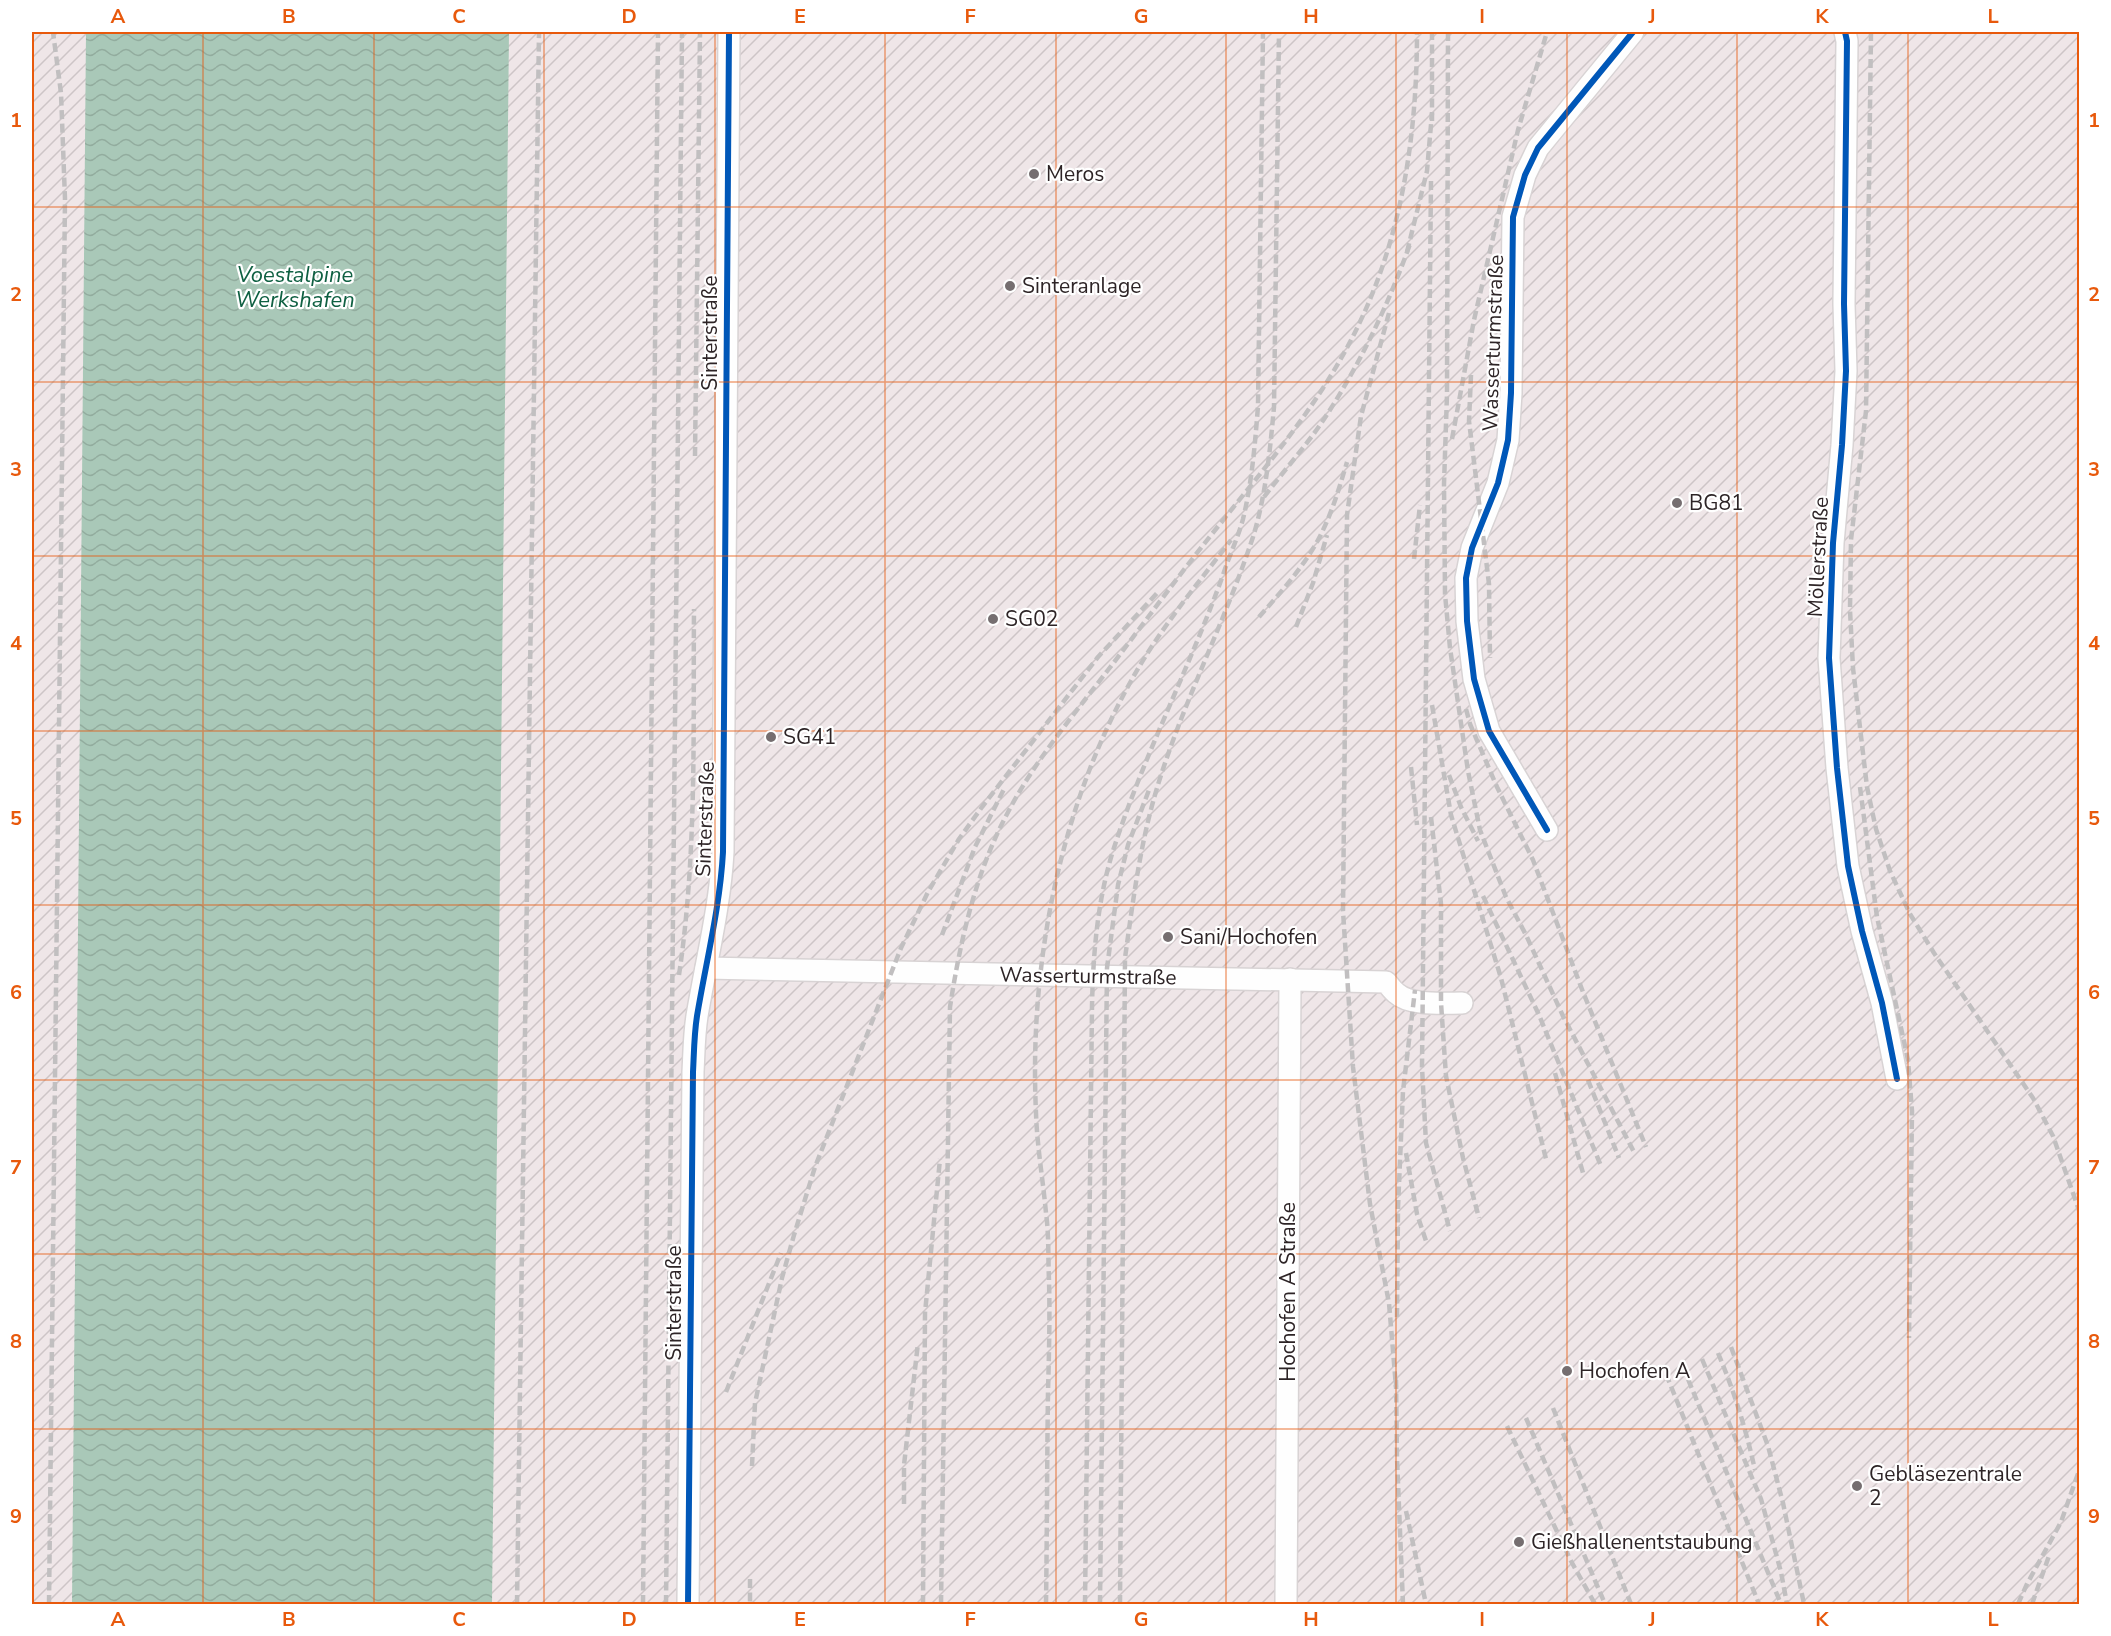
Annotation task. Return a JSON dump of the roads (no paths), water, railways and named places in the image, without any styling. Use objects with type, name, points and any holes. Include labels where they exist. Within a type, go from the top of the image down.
[{"type":"street","name":"Sinterstraße","points":[[688,1605],[693,1072],[696,1020],[720,887],[723,852],[729,32]]},
{"type":"street","name":"Wasserturmstraße","points":[[1546,830],[1489,731],[1474,680],[1467,621],[1466,578],[1472,548],[1498,483],[1508,440],[1511,393],[1513,217],[1525,175],[1538,148],[1633,32]]},
{"type":"street","name":"Möllerstraße","points":[[1845,32],[1847,41],[1844,304],[1846,371],[1833,543],[1829,658],[1837,768],[1848,866],[1862,931],[1882,1002],[1897,1079]]},
{"type":"street","name":"Wasserturmstraße","points":[[706,968],[1386,982],[1396,994],[1409,999],[1437,1004],[1462,1003]]},
{"type":"street","name":"Hochofen A Straße","points":[[1286,1605],[1290,980]]},
{"type":"water","name":"Voestalpine Werkshafen","points":[[86,32],[509,32],[492,1604],[72,1604]]},
{"type":"railway","points":[[49,1604],[65,199],[61,93],[53,32]]},
{"type":"railway","points":[[517,1604],[539,32]]},
{"type":"railway","points":[[643,1604],[658,32]]},
{"type":"railway","points":[[666,1604],[682,32]]},
{"type":"railway","points":[[695,456],[700,32]]},
{"type":"railway","points":[[1085,1604],[1092,1007],[1097,930],[1107,873],[1124,819],[1210,610],[1241,526],[1249,491],[1258,406],[1263,32]]},
{"type":"railway","points":[[1120,1604],[1125,958],[1142,851],[1157,788],[1179,724],[1242,569],[1253,537],[1264,489],[1274,407],[1279,32]]},
{"type":"railway","points":[[941,1604],[950,1007],[964,934],[977,885],[995,838],[1028,777],[1191,560],[1296,428],[1330,377],[1359,324],[1387,254],[1397,218],[1414,107],[1417,32]]},
{"type":"railway","points":[[1432,32],[1432,121]]},
{"type":"railway","points":[[1448,32],[1445,594],[1450,648],[1468,771],[1480,830],[1506,897],[1563,1016],[1634,1152]]},
{"type":"railway","points":[[1452,439],[1474,320],[1518,130],[1547,32]]},
{"type":"railway","points":[[1871,32],[1866,411],[1851,540],[1850,610],[1853,668],[1867,787],[1876,829],[1890,871],[1910,914],[2033,1098],[2053,1136],[2080,1213]]},
{"type":"railway","points":[[1407,252],[1427,171],[1432,113]]},
{"type":"railway","points":[[1431,181],[1422,1067],[1426,1143],[1450,1231]]},
{"type":"railway","points":[[1264,497],[1321,424],[1352,373],[1384,309],[1410,244]]},
{"type":"railway","points":[[1389,313],[1361,416],[1347,515],[1343,911],[1353,1067],[1370,1204],[1389,1303],[1396,1387]]},
{"type":"railway","points":[[1471,375],[1469,421],[1489,584],[1490,658]]},
{"type":"railway","points":[[1259,617],[1283,590],[1312,551],[1331,512],[1347,462]]},
{"type":"railway","points":[[1414,559],[1420,505]]},
{"type":"railway","points":[[1296,627],[1313,583],[1327,535]]},
{"type":"railway","points":[[1046,1604],[1048,1230],[1037,1125],[1035,1058],[1044,946],[1067,836],[1085,782],[1106,731],[1131,681],[1154,644],[1231,540]]},
{"type":"railway","points":[[752,1466],[755,1403],[782,1278],[794,1235],[815,1167],[901,948],[928,892],[959,839],[982,807],[1098,657],[1159,591]]},
{"type":"railway","points":[[679,975],[685,930],[691,838],[694,747],[694,609]]},
{"type":"railway","points":[[1432,705],[1451,815],[1501,978],[1546,1159]]},
{"type":"railway","points":[[1466,709],[1470,724],[1497,787],[1533,860],[1583,992],[1646,1147]]},
{"type":"railway","points":[[1411,767],[1417,825]]},
{"type":"railway","points":[[1449,775],[1461,807],[1478,841]]},
{"type":"railway","points":[[1860,787],[1877,917],[1908,1060],[1912,1111],[1909,1338]]},
{"type":"railway","points":[[942,935],[975,847],[1004,789]]},
{"type":"railway","points":[[1100,1604],[1107,968],[1118,885],[1128,845],[1149,790]]},
{"type":"railway","points":[[1431,817],[1441,904],[1441,1003],[1446,1076],[1463,1158],[1479,1218]]},
{"type":"railway","points":[[1483,896],[1539,1015],[1601,1166]]},
{"type":"railway","points":[[1397,1317],[1398,1208],[1403,1091],[1415,990]]},
{"type":"railway","points":[[1555,1073],[1583,1173]]},
{"type":"railway","points":[[1588,1080],[1619,1158]]},
{"type":"railway","points":[[1406,1153],[1417,1214],[1426,1241]]},
{"type":"railway","points":[[923,1604],[925,1313],[940,1159]]},
{"type":"railway","points":[[726,1392],[781,1253]]},
{"type":"railway","points":[[904,1504],[904,1465],[918,1343]]},
{"type":"railway","points":[[1731,1347],[1768,1446],[1783,1503],[1804,1604]]},
{"type":"railway","points":[[1718,1353],[1739,1410],[1755,1470]]},
{"type":"railway","points":[[1702,1359],[1761,1499],[1781,1572],[1787,1604]]},
{"type":"railway","points":[[1683,1367],[1781,1604]]},
{"type":"railway","points":[[1666,1374],[1759,1604]]},
{"type":"railway","points":[[1396,1380],[1403,1604]]},
{"type":"railway","points":[[1553,1408],[1631,1604]]},
{"type":"railway","points":[[1526,1418],[1605,1604]]},
{"type":"railway","points":[[1507,1426],[1571,1561],[1595,1604]]},
{"type":"railway","points":[[2018,1604],[2061,1522],[2080,1468]]},
{"type":"railway","points":[[1406,1511],[1426,1604]]},
{"type":"railway","points":[[2032,1604],[2049,1556]]},
{"type":"railway","points":[[750,1579],[750,1604]]},
{"type":"place","name":"Meros","points":[[1034,174]]},
{"type":"place","name":"Sinteranlage","points":[[1010,286]]},
{"type":"place","name":"BG81","points":[[1677,503]]},
{"type":"place","name":"SG02","points":[[993,619]]},
{"type":"place","name":"SG41","points":[[771,737]]},
{"type":"place","name":"Sani/Hochofen","points":[[1168,937]]},
{"type":"place","name":"Hochofen A","points":[[1567,1371]]},
{"type":"place","name":"Gebläsezentrale 2","points":[[1857,1486]]},
{"type":"place","name":"Gießhallenentstaubung","points":[[1519,1542]]}]
